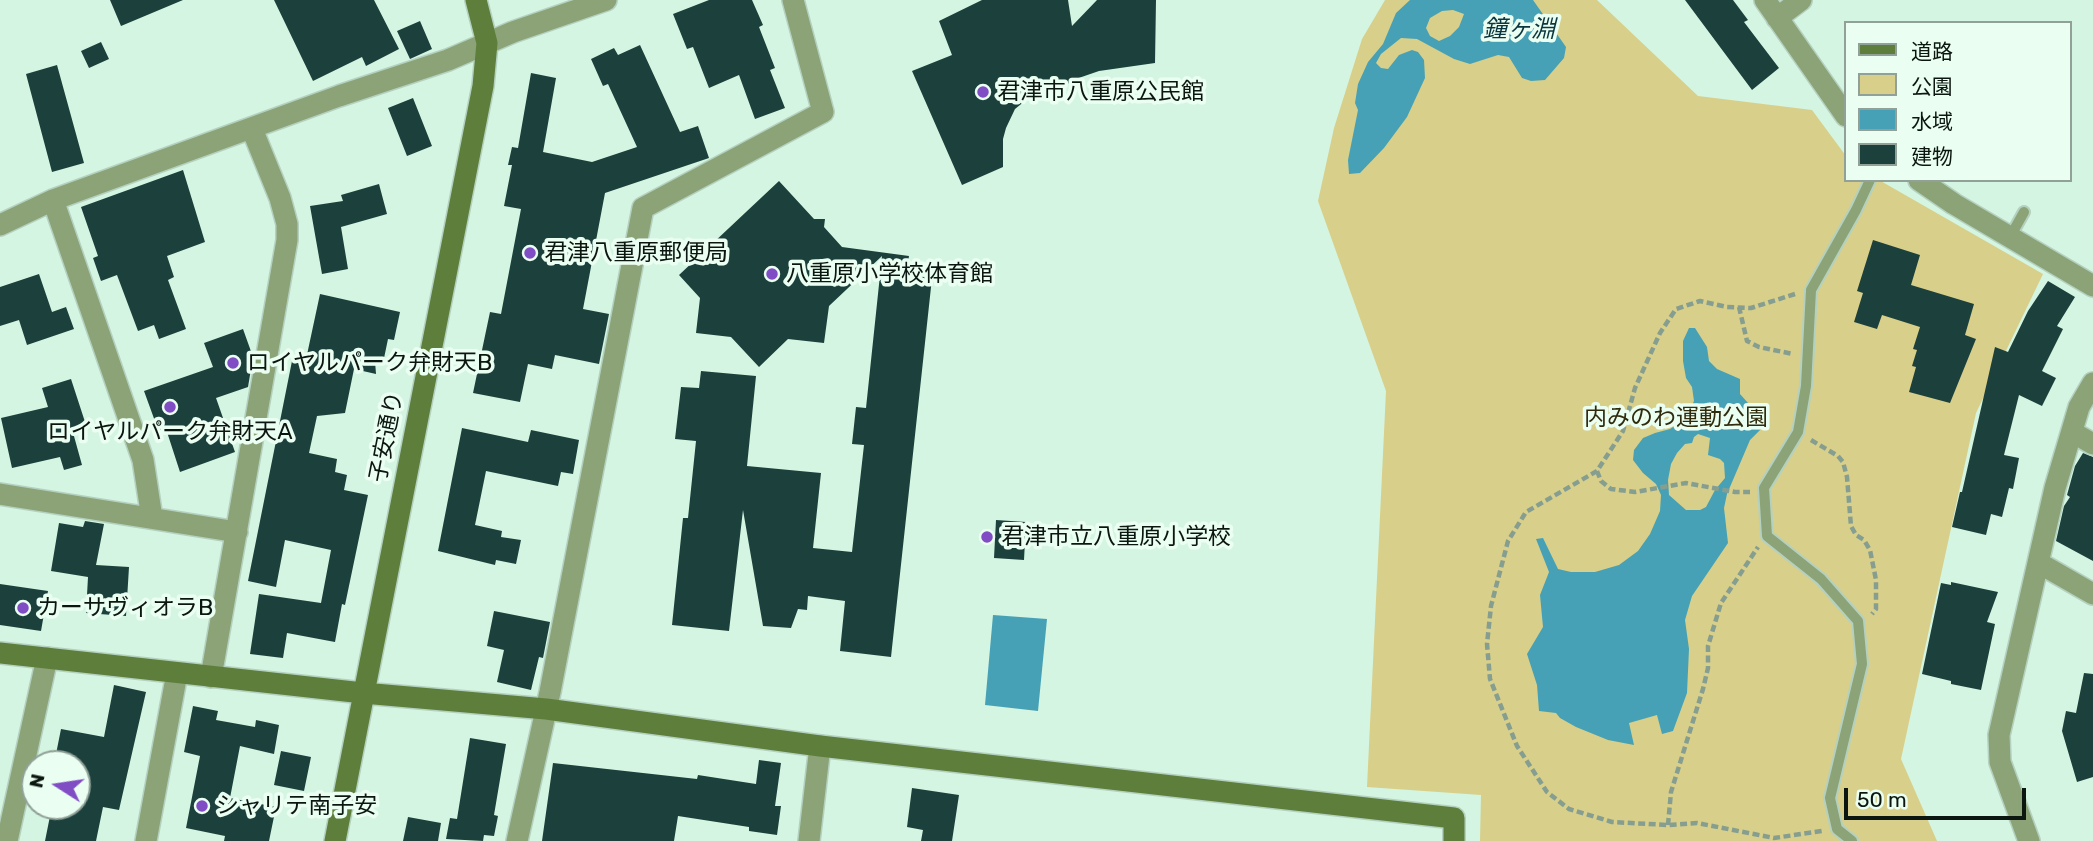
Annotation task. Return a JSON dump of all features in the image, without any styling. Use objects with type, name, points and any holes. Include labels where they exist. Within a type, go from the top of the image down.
[{"type":"street","name":"子安通り","points":[[335,841],[483,86],[487,43],[476,0]]},
{"type":"street","points":[[0,225],[53,200],[339,96],[448,60],[605,0]]},
{"type":"street","points":[[517,841],[546,709],[643,208],[823,112],[793,0]]},
{"type":"street","points":[[1765,0],[1844,113]]},
{"type":"street","points":[[1777,18],[1801,0]]},
{"type":"street","points":[[211,677],[288,240],[280,198],[252,129]]},
{"type":"street","points":[[1922,182],[2093,286]]},
{"type":"street","points":[[53,200],[143,460],[152,518]]},
{"type":"street","points":[[2029,841],[2000,762],[1999,735],[2055,488],[2079,407],[2093,383]]},
{"type":"street","points":[[2072,432],[2093,444]]},
{"type":"street","points":[[0,494],[237,532]]},
{"type":"street","points":[[2039,563],[2093,594]]},
{"type":"street","points":[[0,653],[363,693],[546,709],[820,746],[1454,818],[1454,841]]},
{"type":"street","points":[[7,841],[47,658]]},
{"type":"street","points":[[146,841],[177,673]]},
{"type":"street","points":[[809,841],[820,746]]},
{"type":"lane","points":[[1852,841],[1837,829],[1830,798],[1862,664],[1858,621],[1821,579],[1767,536],[1764,488],[1798,432],[1805,386],[1811,290],[1869,182]]},
{"type":"lane","points":[[2010,237],[2024,212]]},
{"type":"path","points":[[1811,290],[1751,308],[1700,301],[1676,309],[1660,332],[1635,388],[1623,431],[1597,471],[1526,512],[1508,541],[1491,606],[1487,644],[1490,679],[1517,746],[1547,792],[1569,809],[1612,822],[1668,825],[1697,823],[1764,839],[1837,829]]},
{"type":"path","points":[[1739,307],[1747,341],[1759,347],[1807,355]]},
{"type":"path","points":[[1798,432],[1838,456],[1843,462],[1847,477],[1851,526],[1870,550],[1876,580],[1875,609],[1870,617],[1858,621]]},
{"type":"path","points":[[1597,471],[1601,481],[1611,489],[1635,492],[1686,483],[1735,492]]},
{"type":"path","points":[[1668,825],[1671,792],[1703,689],[1709,646],[1721,603],[1749,557],[1767,536]]},
{"type":"green space","name":"内みのわ運動公園","points":[[1385,0],[1597,0],[1698,96],[1812,110],[1844,153],[1844,182],[1882,182],[2043,274],[1976,413],[1901,759],[1937,841],[1480,841],[1481,795],[1367,787],[1386,391],[1318,201],[1334,128],[1362,39]]},
{"type":"water","name":"鐘ヶ淵","points":[[1410,0],[1533,0],[1566,47],[1564,58],[1545,80],[1531,81],[1522,78],[1509,57],[1498,55],[1470,64],[1454,59],[1417,39],[1401,38],[1381,54],[1376,63],[1381,68],[1388,69],[1399,55],[1412,50],[1418,52],[1424,60],[1425,78],[1407,117],[1384,148],[1360,173],[1349,174],[1348,160],[1358,110],[1355,103],[1358,84],[1368,62],[1383,44],[1396,13]],"holes":[[[1453,10],[1464,14],[1459,27],[1450,36],[1439,41],[1430,36],[1426,28],[1430,18],[1442,11]]]},
{"type":"water","points":[[1689,328],[1695,328],[1707,347],[1709,361],[1717,369],[1740,379],[1740,394],[1762,428],[1750,440],[1727,494],[1724,508],[1728,543],[1692,596],[1685,620],[1689,649],[1687,693],[1673,731],[1662,734],[1657,715],[1629,723],[1634,745],[1608,740],[1576,727],[1556,713],[1539,711],[1537,685],[1527,654],[1543,627],[1540,595],[1549,572],[1536,539],[1543,538],[1558,569],[1571,572],[1595,572],[1619,565],[1638,551],[1650,534],[1660,511],[1661,495],[1656,484],[1633,460],[1634,450],[1643,438],[1670,429],[1685,419],[1694,401],[1692,387],[1686,378],[1683,341]],"holes":[[[1698,434],[1710,438],[1708,455],[1724,463],[1725,478],[1706,507],[1686,510],[1669,495],[1671,464],[1685,444],[1692,443]]]},
{"type":"water","points":[[993,615],[1047,619],[1038,711],[985,705]]},
{"type":"building","points":[[110,0],[183,0],[121,26]]},
{"type":"building","points":[[274,0],[374,0],[399,49],[366,66],[362,57],[313,81]]},
{"type":"building","points":[[709,0],[752,0],[763,25],[759,27],[775,68],[770,70],[785,108],[755,119],[739,75],[709,88],[693,47],[687,49],[673,14]]},
{"type":"building","name":"君津市八重原公民館","points":[[982,0],[1068,0],[1072,26],[1097,0],[1156,0],[1155,63],[1099,71],[1070,81],[1062,93],[1045,92],[1031,96],[1015,109],[1006,128],[1003,139],[1003,167],[962,185],[912,71],[952,55],[939,21]]},
{"type":"building","points":[[1685,0],[1733,0],[1748,20],[1744,22],[1779,68],[1752,90]]},
{"type":"building","points":[[420,21],[432,49],[410,59],[397,31]]},
{"type":"building","points":[[101,42],[109,59],[89,68],[81,51]]},
{"type":"building","points":[[640,45],[680,132],[698,126],[709,158],[605,193],[583,309],[609,314],[599,364],[555,355],[552,369],[528,364],[520,402],[473,393],[490,312],[501,314],[521,209],[504,206],[512,165],[508,165],[512,147],[518,148],[531,73],[556,78],[543,152],[592,162],[637,147],[608,84],[603,86],[591,59],[614,48],[618,55]]},
{"type":"building","points":[[57,65],[84,163],[52,172],[26,74]]},
{"type":"building","points":[[413,98],[432,146],[407,156],[388,108]]},
{"type":"building","points":[[183,170],[205,242],[167,256],[174,277],[168,280],[186,329],[159,339],[154,325],[138,331],[117,275],[101,281],[93,258],[98,256],[81,207]]},
{"type":"building","points":[[779,181],[814,219],[825,219],[824,227],[842,247],[909,256],[906,275],[932,278],[891,657],[840,651],[845,601],[808,596],[807,610],[798,609],[791,628],[763,626],[743,510],[729,631],[672,625],[683,518],[688,518],[696,441],[675,439],[681,387],[699,388],[701,371],[756,376],[747,466],[821,473],[813,548],[852,552],[864,445],[852,444],[856,407],[866,408],[882,256],[829,306],[824,343],[788,339],[759,367],[731,337],[696,333],[700,298],[679,275]]},
{"type":"building","points":[[379,184],[387,214],[341,227],[348,269],[322,274],[310,206],[343,201],[341,195]]},
{"type":"building","points":[[1873,240],[1920,255],[1911,285],[1974,304],[1965,335],[1976,339],[1950,403],[1909,392],[1916,367],[1912,366],[1917,350],[1913,349],[1920,327],[1882,315],[1877,329],[1854,322],[1863,293],[1857,291]]},
{"type":"building","points":[[39,274],[52,312],[66,307],[74,329],[27,345],[19,320],[0,326],[0,287]]},
{"type":"building","points":[[2048,281],[2075,297],[2057,326],[2063,329],[2042,371],[2056,378],[2042,406],[2019,395],[2004,455],[2019,458],[2013,489],[2009,488],[2002,517],[1991,514],[1986,535],[1952,527],[1995,347],[2008,352],[2028,311]]},
{"type":"building","points":[[320,294],[400,312],[394,340],[388,339],[383,363],[375,361],[376,374],[354,369],[345,413],[317,416],[309,453],[337,459],[335,472],[347,475],[344,490],[368,495],[335,642],[287,633],[283,658],[250,654],[259,594],[321,603],[331,550],[285,540],[276,587],[248,581],[292,361],[305,364]]},
{"type":"building","points":[[243,329],[253,357],[248,387],[216,398],[235,452],[180,472],[167,432],[160,435],[144,391],[213,367],[204,343]]},
{"type":"building","points":[[71,379],[86,425],[72,429],[82,465],[64,470],[60,457],[12,468],[1,418],[48,407],[42,388]]},
{"type":"building","points":[[462,428],[528,442],[531,430],[579,440],[573,474],[561,472],[558,486],[486,471],[475,525],[502,531],[501,537],[521,540],[516,564],[496,560],[495,565],[438,551]]},
{"type":"building","points":[[2083,453],[2093,457],[2093,561],[2056,541],[2064,506],[2070,497],[2067,495],[2075,466]]},
{"type":"building","points":[[996,520],[1026,522],[1024,560],[994,558]]},
{"type":"building","points":[[85,521],[104,524],[96,565],[129,567],[126,616],[86,613],[88,577],[51,571],[59,523],[83,527]]},
{"type":"building","points":[[1951,582],[1998,592],[1987,622],[1995,624],[1981,690],[1922,674],[1941,583],[1951,585]]},
{"type":"building","name":"カーサヴィオラB","points":[[0,584],[48,591],[41,631],[0,625]]},
{"type":"building","points":[[494,611],[550,622],[543,658],[539,657],[531,690],[497,682],[504,650],[487,646]]},
{"type":"building","points":[[2084,673],[2093,674],[2093,777],[2077,782],[2062,731],[2066,711],[2076,713]]},
{"type":"building","points":[[114,685],[146,692],[119,810],[103,807],[96,841],[45,841],[49,820],[91,820],[91,750],[57,750],[61,729],[104,737]]},
{"type":"building","points":[[193,706],[218,711],[216,720],[255,727],[256,720],[279,725],[274,754],[240,746],[230,798],[276,807],[269,841],[224,841],[225,836],[186,828],[200,756],[184,752]]},
{"type":"building","points":[[470,738],[506,744],[494,815],[498,816],[494,836],[484,835],[483,841],[446,839],[450,818],[457,819]]},
{"type":"building","points":[[281,751],[311,757],[304,791],[274,785]]},
{"type":"building","points":[[759,760],[781,763],[775,806],[781,806],[777,835],[749,831],[749,827],[678,816],[674,841],[542,841],[553,763],[697,779],[698,775],[756,784]]},
{"type":"building","points":[[912,788],[959,795],[952,841],[921,841],[923,830],[907,827]]},
{"type":"building","points":[[408,817],[441,823],[438,841],[403,841]]},
{"type":"place","name":"君津市八重原公民館","points":[[983,92]]},
{"type":"place","name":"君津八重原郵便局","points":[[530,253]]},
{"type":"place","name":"八重原小学校体育館","points":[[772,274]]},
{"type":"place","name":"ロイヤルパーク弁財天B","points":[[233,363]]},
{"type":"place","name":"ロイヤルパーク弁財天A","points":[[170,407]]},
{"type":"place","name":"君津市立八重原小学校","points":[[987,537]]},
{"type":"place","name":"カーサヴィオラB","points":[[23,608]]},
{"type":"place","name":"シャリテ南子安","points":[[202,806]]}]
